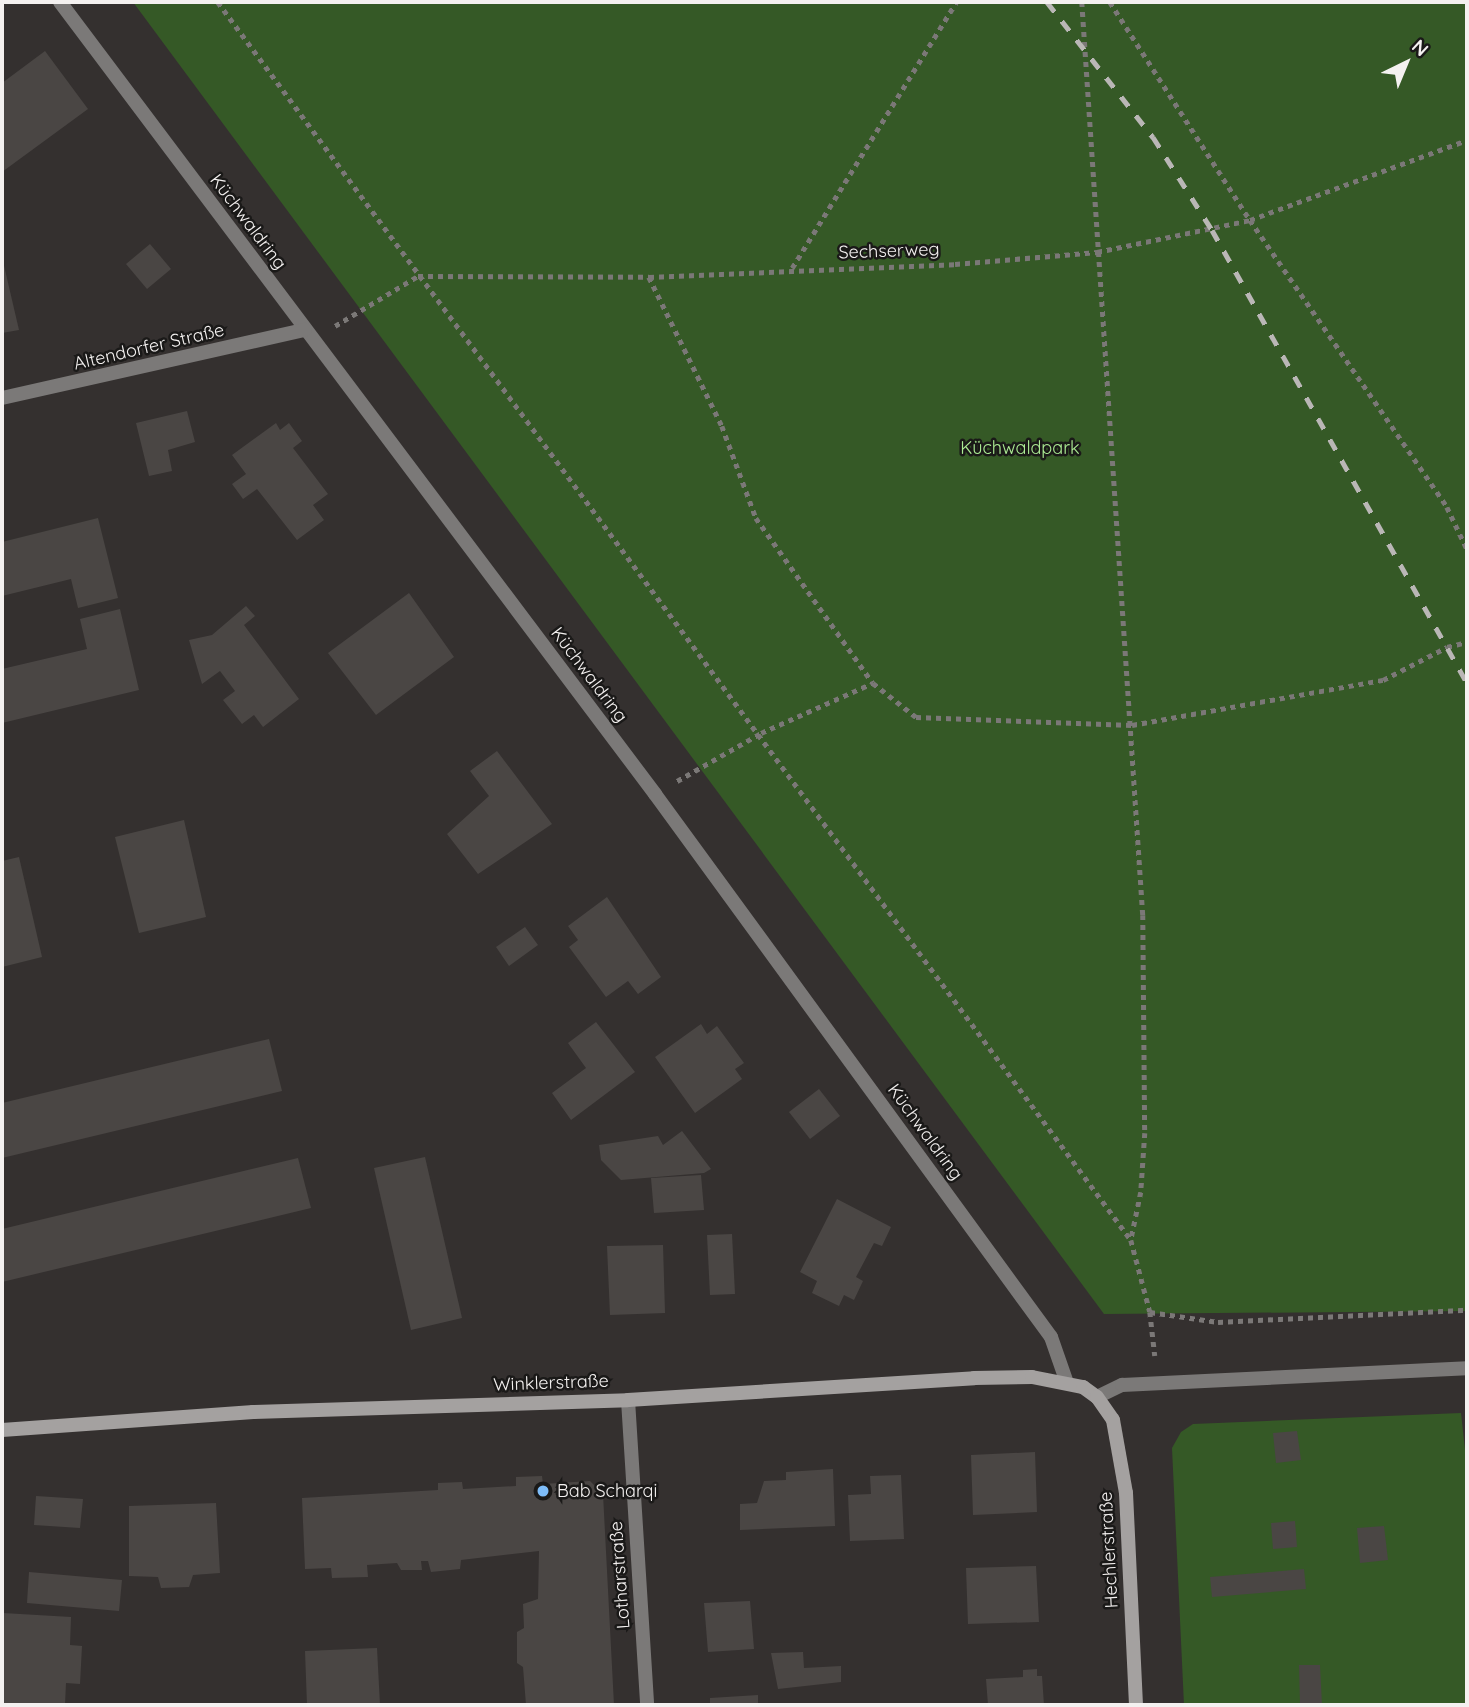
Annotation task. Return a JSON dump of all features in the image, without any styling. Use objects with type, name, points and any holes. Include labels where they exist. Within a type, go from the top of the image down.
[{"type":"main road","name":"Winklerstraße","points":[[2,1430],[253,1412],[628,1400],[974,1378],[1032,1377],[1067,1383],[1097,1397]]},
{"type":"main road","name":"Hechlerstraße","points":[[1097,1397],[1113,1420],[1126,1493],[1136,1705]]},
{"type":"street","name":"Küchwaldring","points":[[60,2],[307,335],[655,794],[1051,1337],[1067,1383]]},
{"type":"street","name":"Altendorfer Straße","points":[[2,398],[307,335]]},
{"type":"street","points":[[1097,1397],[1122,1385],[1467,1368]]},
{"type":"street","name":"Lotharstraße","points":[[628,1400],[647,1705]]},
{"type":"path","points":[[218,2],[418,276],[761,733],[1131,1240],[1150,1312],[1157,1383]]},
{"type":"path","points":[[792,269],[956,2]]},
{"type":"path","points":[[1082,2],[1143,915],[1145,1133],[1141,1192],[1131,1240]]},
{"type":"path","points":[[1110,2],[1250,220],[1447,507],[1467,549]]},
{"type":"path","name":"Sechserweg","points":[[418,276],[649,277],[955,264],[1097,252],[1250,220],[1467,140]]},
{"type":"path","points":[[307,335],[418,276]]},
{"type":"path","points":[[649,277],[722,426],[756,518],[873,683],[916,717],[1132,726],[1383,680],[1447,647],[1467,642]]},
{"type":"path","points":[[655,794],[761,733],[873,683]]},
{"type":"path","points":[[1150,1312],[1218,1322],[1467,1310]]},
{"type":"green space","name":"Küchwaldpark","points":[[133,2],[1467,2],[1467,1311],[1104,1314]]},
{"type":"green space","points":[[1461,1413],[1467,1468],[1467,1705],[1184,1705],[1172,1448],[1181,1432],[1193,1424]]},
{"type":"building","points":[[45,51],[88,109],[2,172],[2,83]]},
{"type":"building","points":[[150,244],[171,269],[147,289],[126,264]]},
{"type":"building","points":[[2,257],[19,330],[2,333]]},
{"type":"building","points":[[187,411],[195,442],[168,450],[172,471],[149,476],[136,423]]},
{"type":"building","points":[[276,423],[280,430],[289,423],[302,441],[293,448],[328,494],[313,505],[324,520],[297,540],[257,489],[243,499],[232,484],[246,474],[232,455]]},
{"type":"building","points":[[98,518],[118,598],[78,608],[71,579],[2,596],[2,542]]},
{"type":"building","points":[[409,593],[454,657],[376,715],[328,653]]},
{"type":"building","points":[[246,606],[255,616],[244,625],[299,699],[263,727],[254,715],[242,724],[223,700],[235,691],[220,671],[202,684],[189,640],[212,635]]},
{"type":"building","points":[[120,609],[139,690],[2,723],[2,669],[87,649],[80,619]]},
{"type":"building","points":[[497,751],[552,824],[478,874],[447,834],[489,796],[470,771]]},
{"type":"building","points":[[184,820],[206,917],[139,933],[115,837]]},
{"type":"building","points":[[19,857],[42,957],[2,967],[2,861]]},
{"type":"building","points":[[607,897],[661,977],[638,994],[628,981],[606,997],[569,947],[578,940],[568,926]]},
{"type":"building","points":[[525,927],[538,945],[509,966],[496,947]]},
{"type":"building","points":[[596,1022],[635,1072],[571,1120],[552,1093],[586,1068],[568,1043]]},
{"type":"building","points":[[701,1024],[707,1034],[717,1026],[744,1063],[735,1069],[742,1079],[695,1113],[655,1057]]},
{"type":"building","points":[[269,1039],[282,1091],[2,1158],[2,1103]]},
{"type":"building","points":[[819,1089],[840,1116],[810,1139],[789,1112]]},
{"type":"building","points":[[682,1131],[711,1169],[704,1173],[621,1180],[601,1160],[599,1145],[658,1136],[663,1145]]},
{"type":"building","points":[[425,1157],[462,1318],[411,1330],[374,1168]]},
{"type":"building","points":[[298,1158],[311,1208],[2,1282],[2,1229]]},
{"type":"building","points":[[701,1175],[704,1210],[654,1213],[651,1178]]},
{"type":"building","points":[[837,1199],[891,1227],[882,1246],[874,1243],[856,1277],[863,1281],[854,1300],[844,1295],[839,1306],[812,1293],[817,1281],[800,1272]]},
{"type":"building","points":[[732,1234],[735,1294],[710,1295],[707,1235]]},
{"type":"building","points":[[663,1245],[665,1313],[610,1315],[607,1246]]},
{"type":"building","points":[[1297,1431],[1301,1460],[1276,1463],[1273,1433]]},
{"type":"building","points":[[1035,1452],[1037,1512],[973,1515],[971,1455]]},
{"type":"building","points":[[833,1469],[835,1526],[740,1530],[740,1504],[757,1503],[764,1481],[786,1480],[786,1472]]},
{"type":"building","points":[[901,1475],[904,1539],[850,1541],[848,1495],[871,1494],[870,1476]]},
{"type":"building","points":[[542,1476],[543,1484],[590,1481],[603,1494],[614,1705],[526,1705],[523,1667],[517,1663],[517,1632],[524,1628],[523,1604],[538,1599],[539,1551],[461,1560],[460,1569],[431,1572],[428,1561],[421,1561],[422,1570],[401,1570],[397,1563],[367,1565],[368,1577],[332,1578],[331,1568],[305,1569],[302,1498],[438,1490],[438,1483],[462,1482],[463,1489],[516,1486],[516,1477]]},
{"type":"building","points":[[36,1496],[83,1499],[80,1528],[34,1525]]},
{"type":"building","points":[[216,1503],[220,1573],[193,1575],[189,1587],[161,1588],[158,1577],[129,1576],[129,1506]]},
{"type":"building","points":[[1295,1521],[1297,1547],[1273,1549],[1271,1523]]},
{"type":"building","points":[[1384,1526],[1388,1560],[1360,1563],[1357,1528]]},
{"type":"building","points":[[1036,1566],[1039,1622],[968,1624],[966,1568]]},
{"type":"building","points":[[1304,1569],[1306,1589],[1212,1597],[1210,1577]]},
{"type":"building","points":[[29,1572],[122,1580],[119,1611],[27,1603]]},
{"type":"building","points":[[750,1601],[754,1649],[708,1652],[704,1603]]},
{"type":"building","points":[[3,1613],[71,1617],[70,1645],[82,1646],[80,1684],[66,1683],[65,1705],[2,1705]]},
{"type":"building","points":[[377,1648],[380,1705],[307,1705],[305,1651]]},
{"type":"building","points":[[803,1652],[804,1668],[841,1666],[841,1682],[778,1689],[771,1653]]},
{"type":"building","points":[[1299,1665],[1320,1665],[1322,1705],[1300,1705]]},
{"type":"building","points":[[1037,1669],[1037,1676],[1042,1676],[1044,1705],[988,1705],[986,1679],[1023,1677],[1023,1670]]},
{"type":"building","points":[[758,1695],[758,1705],[710,1705],[710,1698]]},
{"type":"railway","points":[[1047,2],[1153,137],[1212,230],[1467,683]]},
{"type":"place","name":"Bab Scharqi","points":[[543,1491]]}]
